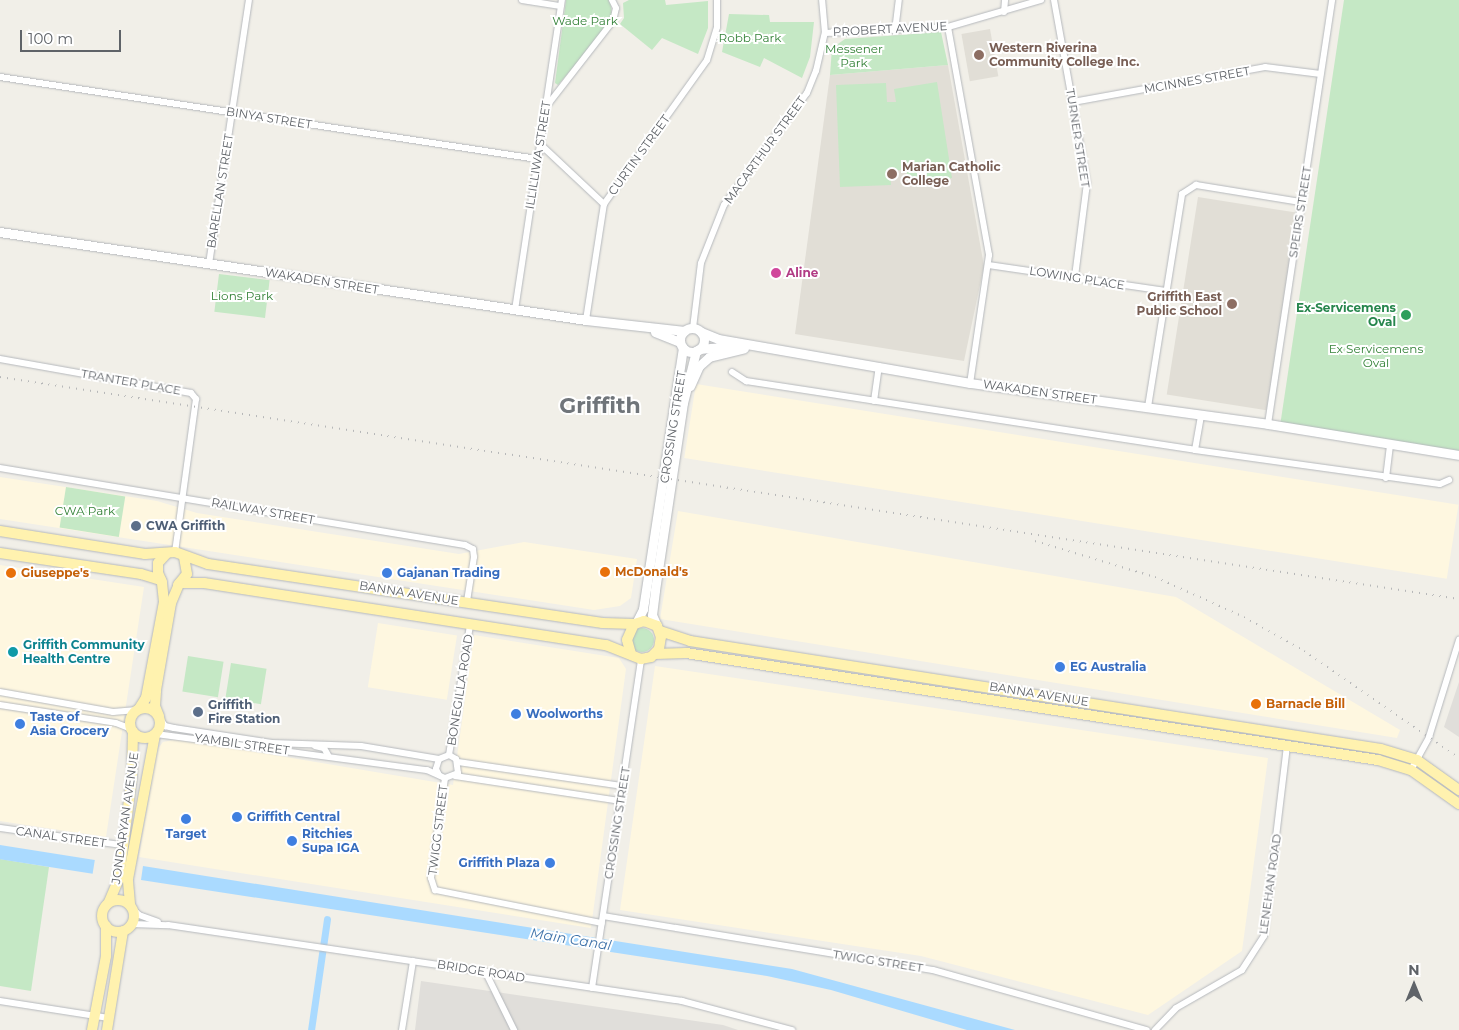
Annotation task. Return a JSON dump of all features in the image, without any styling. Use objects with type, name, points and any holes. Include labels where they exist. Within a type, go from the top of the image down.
[{"type":"main road","name":"WAKADEN STREET","points":[[0,232],[515,310],[644,328],[692,330],[718,339],[970,383],[1268,424],[1459,455]]},
{"type":"main road","name":"WAKADEN STREET","points":[[644,328],[698,350],[766,348]]},
{"type":"main road","name":"CROSSING STREET","points":[[635,624],[645,599],[682,345],[692,330],[704,339],[698,350],[683,403],[653,604],[658,629]]},
{"type":"main road","name":"CROSSING STREET","points":[[683,403],[699,366],[706,359],[721,352],[744,348]]},
{"type":"main road","name":"BANNA AVENUE","points":[[0,531],[144,554],[175,554],[208,564],[466,601],[603,623],[635,624]]},
{"type":"main road","points":[[0,552],[141,574],[168,585],[180,583]]},
{"type":"main road","points":[[175,554],[187,570],[171,603],[156,690],[155,706],[160,718],[155,734],[142,738],[132,731],[131,719],[138,710],[149,686],[164,602],[161,581],[158,563],[175,554]]},
{"type":"main road","name":"BANNA AVENUE","points":[[180,583],[204,583],[606,645],[630,654]]},
{"type":"main road","points":[[648,622],[658,629],[660,643],[655,654],[642,659],[630,654],[627,640],[635,624],[648,622]]},
{"type":"main road","name":"BANNA AVENUE","points":[[658,629],[690,641],[1288,732],[1381,748],[1417,760],[1459,790]]},
{"type":"main road","name":"BANNA AVENUE","points":[[655,654],[686,653],[1287,745],[1390,763],[1412,770],[1459,804]]},
{"type":"main road","points":[[138,710],[152,709],[160,718]]},
{"type":"main road","name":"JONDARYAN AVENUE","points":[[131,907],[120,860],[132,776],[132,731]]},
{"type":"main road","points":[[1287,745],[1288,732]]},
{"type":"main road","name":"JONDARYAN AVENUE","points":[[109,902],[131,862],[155,734]]},
{"type":"main road","points":[[92,1030],[106,956],[106,926],[102,911],[109,902],[122,900],[131,907],[132,924],[122,931],[107,1030]]},
{"type":"main road","points":[[106,926],[122,931]]},
{"type":"street","name":"BARELLAN STREET","points":[[209,264],[248,0]]},
{"type":"street","points":[[522,0],[561,3]]},
{"type":"street","points":[[546,107],[613,21],[616,8],[612,0]]},
{"type":"street","name":"CURTIN STREET","points":[[586,320],[604,204],[707,60],[717,27],[717,0]]},
{"type":"street","name":"MACARTHUR STREET","points":[[692,330],[697,282],[713,227],[724,205],[806,93],[816,71],[825,33],[822,0]]},
{"type":"street","points":[[895,31],[899,0]]},
{"type":"street","points":[[1004,12],[1005,0]]},
{"type":"street","name":"PROBERT AVENUE","points":[[825,33],[895,31],[948,26],[1042,0]]},
{"type":"street","name":"TURNER STREET","points":[[1054,0],[1087,183],[1075,277]]},
{"type":"street","name":"SPEIRS STREET","points":[[1268,424],[1332,0]]},
{"type":"street","name":"ILLILLIWA STREET","points":[[515,310],[561,3]]},
{"type":"street","points":[[948,26],[988,265],[970,383]]},
{"type":"street","name":"MCINNES STREET","points":[[1073,102],[1265,67],[1321,74]]},
{"type":"street","name":"BINYA STREET","points":[[0,77],[537,159]]},
{"type":"street","points":[[540,144],[604,204]]},
{"type":"street","points":[[1148,407],[1182,194],[1186,189],[1196,186],[1301,202]]},
{"type":"street","name":"LOWING PLACE","points":[[988,265],[1166,291]]},
{"type":"street","name":"TRANTER PLACE","points":[[0,359],[191,393],[196,399],[175,554]]},
{"type":"street","points":[[874,401],[879,366]]},
{"type":"street","points":[[732,372],[746,381],[1195,450],[1386,478],[1440,484],[1449,480]]},
{"type":"street","points":[[1195,450],[1201,415]]},
{"type":"street","points":[[1386,478],[1390,445]]},
{"type":"street","name":"RAILWAY STREET","points":[[0,468],[465,545],[473,549],[474,556],[466,601]]},
{"type":"street","name":"BONEGILLA ROAD","points":[[449,755],[470,625]]},
{"type":"street","points":[[1412,770],[1429,737],[1457,656],[1459,640]]},
{"type":"street","name":"CROSSING STREET","points":[[592,988],[642,659]]},
{"type":"street","points":[[0,692],[113,712],[138,710]]},
{"type":"street","points":[[0,705],[116,723],[132,731]]},
{"type":"street","name":"YAMBIL STREET","points":[[160,718],[164,726],[272,743],[361,746],[439,759]]},
{"type":"street","name":"YAMBIL STREET","points":[[155,734],[328,755],[427,770],[442,777]]},
{"type":"street","name":"YAMBIL STREET","points":[[286,742],[324,748],[328,755]]},
{"type":"street","name":"LENEHAN ROAD","points":[[1155,1030],[1176,1008],[1242,970],[1261,942],[1287,745]]},
{"type":"street","points":[[621,801],[455,776],[442,777],[436,769],[439,759],[449,755],[458,762],[624,786]]},
{"type":"street","points":[[455,776],[458,762]]},
{"type":"street","name":"TWIGG STREET","points":[[442,777],[431,878],[435,890],[602,920],[933,970],[1147,1030]]},
{"type":"street","name":"CANAL STREET","points":[[0,828],[121,845]]},
{"type":"street","name":"BRIDGE ROAD","points":[[131,907],[139,915],[168,924],[708,1006],[792,1030]]},
{"type":"street","name":"BRIDGE ROAD","points":[[132,924],[168,924]]},
{"type":"street","points":[[402,1030],[413,961]]},
{"type":"street","points":[[486,973],[514,1030]]},
{"type":"street","points":[[0,1001],[109,1018]]},
{"type":"shaded area","name":"Western Riverina Community College Inc.","points":[[990,29],[998,76],[970,81],[961,34]]},
{"type":"shaded area","name":"Marian Catholic College","points":[[948,65],[984,266],[964,361],[795,334],[830,75]]},
{"type":"shaded area","name":"Griffith East Public School","points":[[1198,197],[1298,213],[1266,410],[1167,395]]},
{"type":"shaded area","points":[[696,384],[1458,505],[1447,579],[684,458]]},
{"type":"shaded area","points":[[0,477],[157,501],[197,513],[459,554],[524,542],[637,559],[631,598],[620,606],[594,610],[0,519]]},
{"type":"shaded area","points":[[678,511],[1176,597],[1400,730],[1397,738],[660,619]]},
{"type":"shaded area","points":[[0,565],[144,587],[106,837],[0,821]]},
{"type":"shaded area","points":[[378,623],[457,636],[447,700],[368,687]]},
{"type":"shaded area","points":[[474,635],[619,658],[626,669],[591,928],[139,857],[157,750],[163,742],[178,739],[453,785]]},
{"type":"shaded area","points":[[655,666],[1268,758],[1242,951],[1148,1015],[921,956],[620,910]]},
{"type":"shaded area","points":[[1459,682],[1459,737],[1444,727]]},
{"type":"shaded area","points":[[421,981],[723,1025],[738,1030],[415,1030]]},
{"type":"green space","name":"Wade Park","points":[[566,0],[610,0],[613,21],[558,85],[555,83]]},
{"type":"green space","points":[[629,0],[665,0],[666,5],[708,1],[708,28],[698,54],[662,38],[652,50],[620,24],[624,18],[623,3]]},
{"type":"green space","name":"Ex Servicemens Oval","points":[[1344,0],[1459,0],[1459,452],[1280,426]]},
{"type":"green space","name":"Robb Park","points":[[729,14],[769,15],[770,22],[814,22],[810,57],[802,78],[764,58],[760,67],[722,52]]},
{"type":"green space","name":"Messener Park","points":[[941,32],[948,65],[830,75],[832,48],[845,39]]},
{"type":"green space","points":[[937,82],[952,178],[909,185],[906,169],[890,172],[891,185],[840,187],[836,85],[886,83],[887,102],[896,102],[894,89]]},
{"type":"green space","name":"Lions Park","points":[[219,274],[270,280],[265,318],[214,312]]},
{"type":"green space","name":"CWA Park","points":[[66,487],[125,496],[119,537],[60,527]]},
{"type":"green space","points":[[642,628],[647,629],[653,635],[653,645],[647,651],[642,652],[637,651],[631,645],[630,640],[631,635],[637,629]]},
{"type":"green space","points":[[188,656],[224,662],[218,697],[182,692]]},
{"type":"green space","points":[[231,663],[267,669],[261,704],[225,699]]},
{"type":"green space","points":[[0,859],[49,867],[31,991],[0,986]]},
{"type":"water","points":[[0,845],[95,860],[93,874],[0,859]]},
{"type":"water","name":"Main Canal","points":[[143,866],[792,969],[1015,1030],[967,1030],[831,990],[767,976],[141,880]]},
{"type":"waterway","points":[[311,1030],[327,919]]},
{"type":"railway","points":[[0,377],[1459,599]]},
{"type":"railway","points":[[1035,541],[1155,577],[1244,617],[1304,651],[1459,758]]},
{"type":"place","name":"Western Riverina Community College Inc.","points":[[979,55]]},
{"type":"place","name":"Marian Catholic College","points":[[892,174]]},
{"type":"place","name":"Aline","points":[[776,273]]},
{"type":"place","name":"Griffith East Public School","points":[[1232,304]]},
{"type":"place","name":"Ex-Servicemens Oval","points":[[1406,315]]},
{"type":"place","name":"CWA Griffith","points":[[136,526]]},
{"type":"place","name":"McDonald's","points":[[605,572]]},
{"type":"place","name":"Giuseppe's","points":[[11,573]]},
{"type":"place","name":"Gajanan Trading","points":[[387,573]]},
{"type":"place","name":"Griffith Community Health Centre","points":[[13,652]]},
{"type":"place","name":"EG Australia","points":[[1060,667]]},
{"type":"place","name":"Barnacle Bill","points":[[1256,704]]},
{"type":"place","name":"Griffith Fire Station","points":[[198,712]]},
{"type":"place","name":"Woolworths","points":[[516,714]]},
{"type":"place","name":"Taste of Asia Grocery","points":[[20,724]]},
{"type":"place","name":"Griffith Central","points":[[237,817]]},
{"type":"place","name":"Target","points":[[186,819]]},
{"type":"place","name":"Ritchies Supa IGA","points":[[292,841]]},
{"type":"place","name":"Griffith Plaza","points":[[550,863]]},
{"type":"district","name":"Griffith","points":[[600,406]]}]
